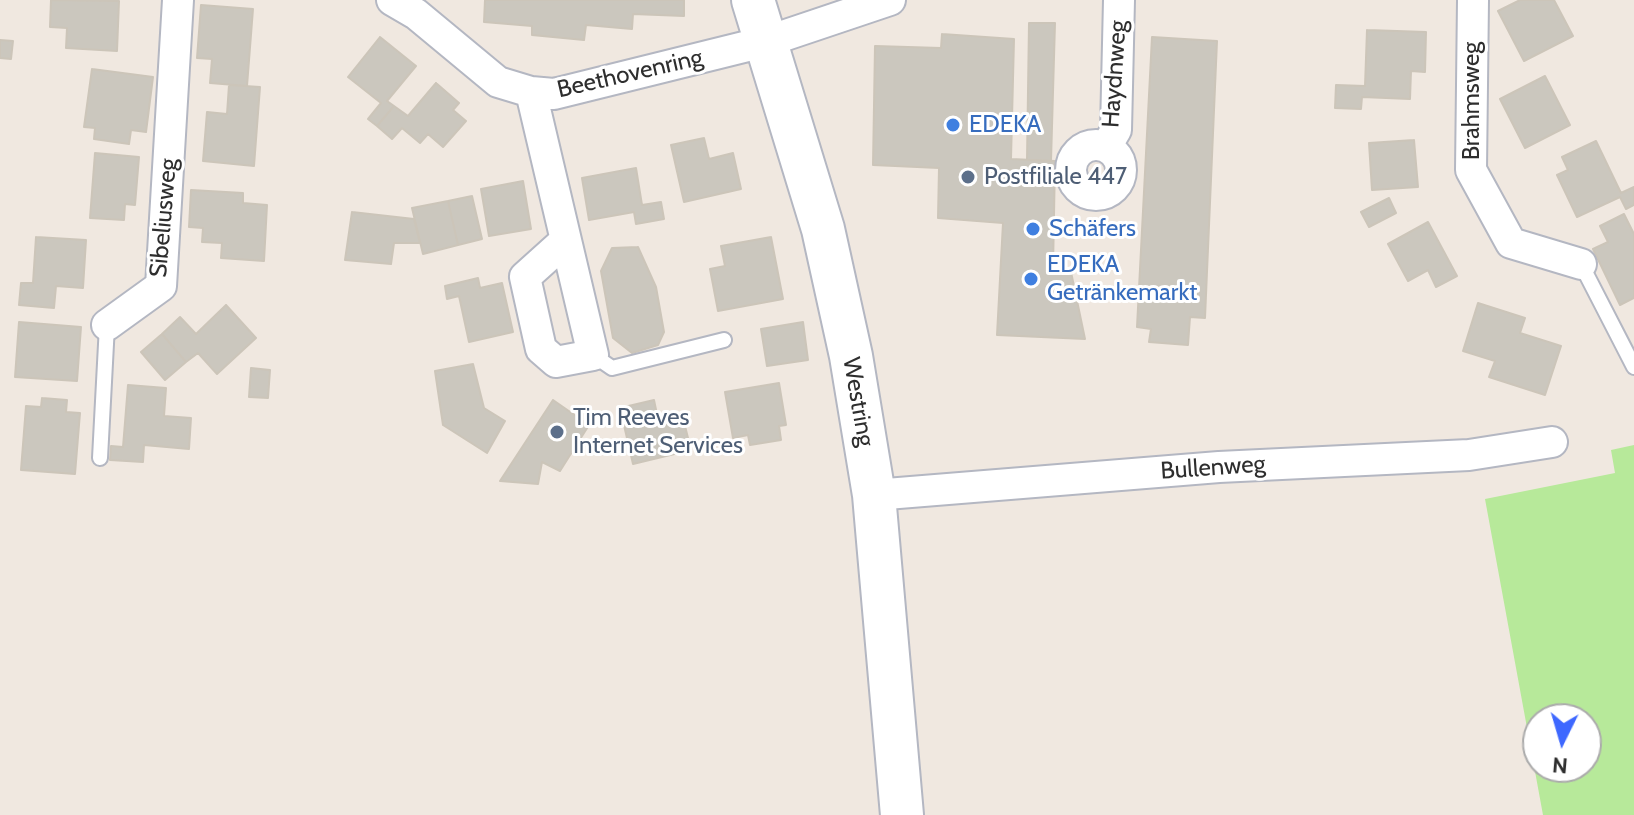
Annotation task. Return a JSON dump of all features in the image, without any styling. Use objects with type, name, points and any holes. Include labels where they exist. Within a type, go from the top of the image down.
[{"type":"street","name":"Sibeliusweg","points":[[107,325],[161,286],[178,0]]},
{"type":"street","name":"Beethovenring","points":[[392,0],[416,14],[498,82],[531,92],[554,94],[768,41],[890,0]]},
{"type":"street","name":"Westring","points":[[753,0],[823,229],[851,356],[874,495],[902,815]]},
{"type":"street","name":"Haydnweg","points":[[1106,147],[1116,130],[1119,0]]},
{"type":"street","name":"Brahmsweg","points":[[1473,0],[1471,170],[1511,243],[1581,264]]},
{"type":"street","points":[[531,92],[593,355],[556,362],[541,349],[525,277],[565,241]]},
{"type":"street","name":"Bullenweg","points":[[874,495],[1219,467],[1469,455],[1552,442]]},
{"type":"lane","name":"Brahmsweg","points":[[1581,264],[1634,367]]},
{"type":"lane","name":"Sibeliusweg","points":[[100,458],[107,325]]},
{"type":"lane","points":[[593,355],[612,368],[724,340]]},
{"type":"green space","points":[[1634,445],[1634,815],[1543,815],[1537,783],[1602,783],[1602,703],[1522,703],[1485,499],[1615,473],[1611,450]]},
{"type":"building","points":[[51,0],[119,1],[117,51],[66,48],[67,28],[50,27]]},
{"type":"building","points":[[485,0],[684,0],[684,16],[633,14],[632,29],[586,25],[584,40],[532,35],[532,26],[484,22]]},
{"type":"building","points":[[1520,0],[1554,0],[1573,36],[1524,61],[1498,11]]},
{"type":"building","points":[[201,5],[253,9],[247,86],[210,83],[212,59],[197,58]]},
{"type":"building","points":[[1029,23],[1055,23],[1051,161],[1027,160]]},
{"type":"building","points":[[1367,30],[1426,32],[1425,72],[1411,71],[1410,99],[1362,97],[1361,109],[1335,108],[1336,85],[1365,86]]},
{"type":"building","points":[[942,34],[1014,39],[1011,159],[1055,161],[1053,269],[1071,272],[1085,339],[997,335],[1003,223],[938,218],[939,168],[873,165],[875,46],[941,48]]},
{"type":"building","points":[[380,37],[416,66],[387,101],[394,106],[377,126],[368,119],[381,103],[348,77]]},
{"type":"building","points":[[1152,37],[1217,41],[1205,318],[1190,317],[1188,345],[1149,342],[1151,329],[1137,327]]},
{"type":"building","points":[[0,40],[13,41],[11,59],[0,58]]},
{"type":"building","points":[[92,69],[153,77],[146,132],[131,130],[129,144],[94,139],[95,128],[84,127]]},
{"type":"building","points":[[1545,76],[1570,125],[1525,148],[1500,99]]},
{"type":"building","points":[[436,83],[459,103],[453,110],[466,121],[443,147],[428,134],[420,143],[402,128],[392,139],[377,126],[394,106],[408,116]]},
{"type":"building","points":[[229,85],[260,87],[254,166],[203,161],[207,112],[227,114]]},
{"type":"building","points":[[704,138],[709,159],[733,153],[741,189],[684,202],[671,145]]},
{"type":"building","points":[[1414,140],[1418,187],[1372,190],[1369,143]]},
{"type":"building","points":[[1596,141],[1621,193],[1634,187],[1634,205],[1626,209],[1620,197],[1577,217],[1557,175],[1568,170],[1562,157]]},
{"type":"building","points":[[95,153],[139,157],[135,205],[125,204],[124,220],[90,218]]},
{"type":"building","points":[[636,168],[642,205],[661,202],[664,219],[636,224],[634,212],[589,220],[582,178]]},
{"type":"building","points":[[523,181],[531,229],[489,236],[481,189]]},
{"type":"building","points":[[191,190],[243,193],[243,203],[267,205],[264,261],[221,258],[222,243],[202,242],[203,228],[189,227]]},
{"type":"building","points":[[472,196],[482,239],[458,245],[448,201]]},
{"type":"building","points":[[1389,198],[1396,213],[1369,227],[1361,212]]},
{"type":"building","points":[[448,201],[458,245],[423,254],[412,208]]},
{"type":"building","points":[[352,212],[414,219],[420,243],[394,243],[391,264],[345,260]]},
{"type":"building","points":[[1624,214],[1634,234],[1634,298],[1620,305],[1593,249],[1608,242],[1600,226]]},
{"type":"building","points":[[1428,222],[1457,276],[1436,287],[1428,270],[1408,281],[1388,244]]},
{"type":"building","points":[[36,237],[86,240],[83,288],[56,286],[54,308],[19,305],[21,283],[33,283]]},
{"type":"building","points":[[771,237],[783,299],[718,311],[710,269],[725,266],[721,246]]},
{"type":"building","points":[[638,247],[656,287],[664,332],[658,345],[632,353],[613,338],[601,271],[612,248]]},
{"type":"building","points":[[478,278],[480,288],[502,283],[513,332],[469,342],[459,296],[447,299],[445,286]]},
{"type":"building","points":[[1478,303],[1525,318],[1520,333],[1561,346],[1545,395],[1489,377],[1495,361],[1463,351]]},
{"type":"building","points":[[226,305],[256,338],[217,374],[198,353],[186,362],[162,334],[180,317],[196,334]]},
{"type":"building","points":[[19,322],[81,327],[77,381],[15,377]]},
{"type":"building","points":[[803,322],[808,360],[767,366],[761,329]]},
{"type":"building","points":[[162,334],[186,362],[165,380],[141,352]]},
{"type":"building","points":[[473,364],[484,408],[505,421],[487,453],[443,425],[435,371]]},
{"type":"building","points":[[251,368],[270,370],[268,398],[249,397]]},
{"type":"building","points":[[779,383],[786,425],[779,426],[781,440],[750,445],[748,435],[733,438],[725,392]]},
{"type":"building","points":[[128,385],[166,388],[164,416],[191,418],[189,449],[144,445],[143,462],[110,460],[111,446],[123,447]]},
{"type":"building","points":[[42,398],[67,400],[66,412],[80,413],[75,474],[21,470],[26,406],[41,407]]},
{"type":"building","points":[[553,400],[589,425],[560,471],[542,462],[538,484],[500,481]]},
{"type":"building","points":[[654,400],[659,424],[683,418],[691,450],[633,464],[620,408]]},
{"type":"place","name":"EDEKA","points":[[953,125]]},
{"type":"place","name":"Postfiliale 447","points":[[968,177]]},
{"type":"place","name":"Schäfers","points":[[1033,229]]},
{"type":"place","name":"EDEKA Getränkemarkt","points":[[1031,279]]},
{"type":"place","name":"Tim Reeves Internet Services","points":[[557,432]]}]
